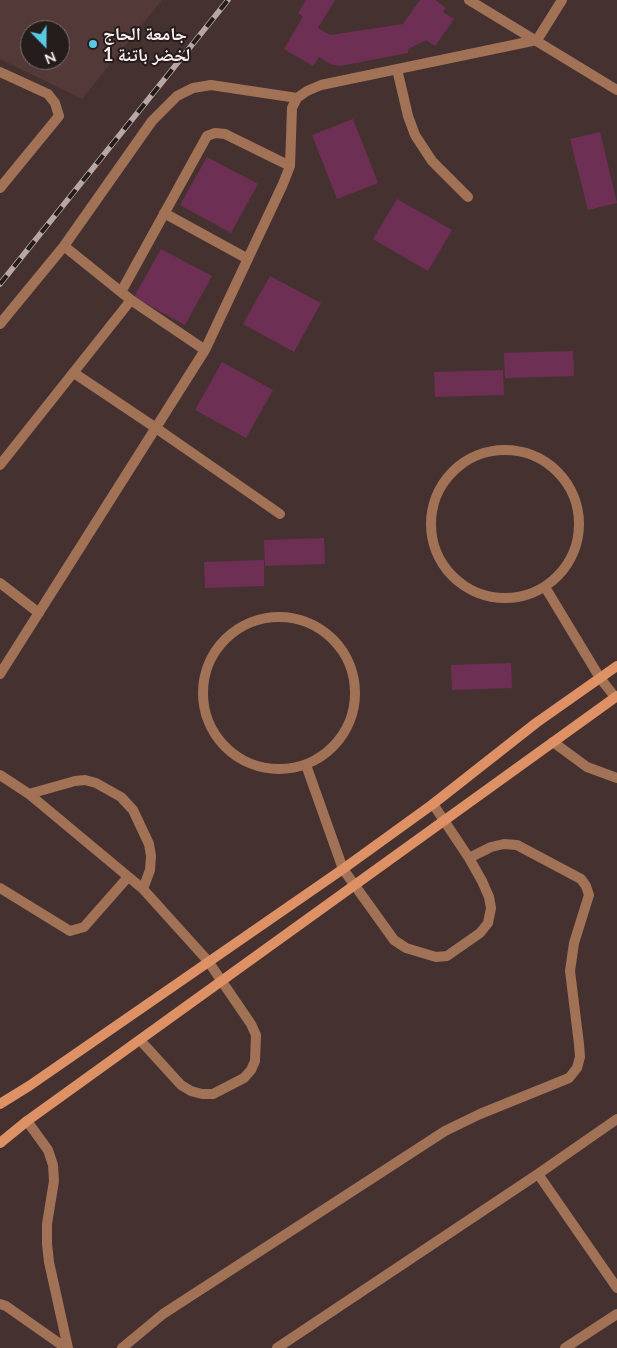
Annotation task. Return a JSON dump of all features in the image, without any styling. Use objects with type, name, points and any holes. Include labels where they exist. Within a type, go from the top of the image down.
[{"type":"main road","points":[[0,1104],[29,1086],[343,869],[433,804],[536,723],[617,666]]},
{"type":"main road","points":[[0,1143],[27,1121],[616,697]]},
{"type":"street","points":[[469,0],[617,90]]},
{"type":"street","points":[[0,674],[205,350],[284,184],[290,166],[292,108],[297,98],[307,90],[321,85],[536,40],[562,0]]},
{"type":"street","points":[[397,69],[408,116],[415,135],[432,161],[468,197]]},
{"type":"street","points":[[0,72],[48,94],[55,102],[60,116],[0,188]]},
{"type":"street","points":[[0,324],[64,246],[152,121],[177,96],[193,88],[211,85],[297,98]]},
{"type":"street","points":[[121,292],[207,136],[215,133],[225,134],[290,166]]},
{"type":"street","points":[[164,214],[248,259]]},
{"type":"street","points":[[64,246],[121,292],[205,350]]},
{"type":"street","points":[[0,465],[132,300]]},
{"type":"street","points":[[74,373],[280,514]]},
{"type":"street","points":[[510,450],[525,453],[540,458],[553,467],[572,491],[580,521],[579,536],[567,565],[558,577],[545,587],[531,594],[516,597],[485,596],[458,582],[438,558],[431,528],[432,512],[436,497],[443,483],[453,471],[465,462],[479,455],[494,451],[510,450]]},
{"type":"street","points":[[0,583],[39,613]]},
{"type":"street","points":[[545,587],[600,678],[616,697]]},
{"type":"street","points":[[268,617],[300,619],[328,634],[339,645],[348,659],[356,690],[355,705],[350,721],[343,735],[333,747],[320,758],[306,764],[274,770],[258,767],[230,752],[210,728],[202,696],[203,681],[208,665],[215,651],[225,639],[238,629],[252,622],[268,617]]},
{"type":"street","points":[[553,742],[587,767],[617,778]]},
{"type":"street","points":[[306,764],[343,869],[394,940],[406,948],[436,957],[447,956],[480,933],[488,922],[491,908],[489,897],[469,858],[433,804]]},
{"type":"street","points":[[0,775],[29,794],[143,889],[208,961],[251,1024],[256,1035],[255,1061],[251,1070],[244,1078],[212,1094],[202,1094],[191,1091],[181,1085],[140,1040]]},
{"type":"street","points":[[29,794],[85,780],[96,783],[121,797],[133,810],[150,850],[150,870],[143,889]]},
{"type":"street","points":[[122,1348],[164,1314],[445,1131],[480,1114],[569,1078],[577,1068],[579,1050],[570,971],[574,943],[589,894],[586,886],[581,879],[517,844],[491,847],[469,858]]},
{"type":"street","points":[[0,888],[70,931],[84,927],[128,877]]},
{"type":"street","points":[[277,1348],[617,1119]]},
{"type":"street","points":[[27,1121],[48,1150],[53,1165],[54,1181],[47,1224],[49,1262],[67,1348]]},
{"type":"street","points":[[538,1174],[617,1288]]},
{"type":"street","points":[[2,1303],[67,1348]]},
{"type":"street","points":[[565,1348],[617,1314]]},
{"type":"shaded area","name":"جامعة الحاج لخضر باتنة 1","points":[[0,0],[162,0],[82,99],[23,70],[70,70],[70,20],[20,20],[20,69],[0,59]]},
{"type":"building","points":[[306,0],[335,0],[318,28],[330,35],[403,24],[420,0],[435,0],[446,8],[443,12],[454,19],[435,46],[426,40],[408,49],[408,53],[340,66],[330,64],[319,57],[313,66],[284,49],[303,17],[298,13]]},
{"type":"building","points":[[353,119],[378,183],[337,199],[312,135]]},
{"type":"building","points":[[600,132],[617,203],[588,210],[570,139]]},
{"type":"building","points":[[207,157],[258,184],[231,233],[180,205]]},
{"type":"building","points":[[397,199],[452,230],[428,271],[373,239]]},
{"type":"building","points":[[161,249],[212,276],[185,325],[134,297]]},
{"type":"building","points":[[270,276],[321,303],[294,352],[243,324]]},
{"type":"building","points":[[573,351],[574,376],[505,378],[504,353]]},
{"type":"building","points":[[222,362],[273,390],[246,438],[195,410]]},
{"type":"building","points":[[503,370],[504,395],[435,397],[434,372]]},
{"type":"building","points":[[324,538],[325,564],[265,566],[264,540]]},
{"type":"building","points":[[264,560],[264,586],[205,588],[204,562]]},
{"type":"building","points":[[511,663],[512,688],[452,690],[451,665]]},
{"type":"railway","points":[[0,284],[228,0]]},
{"type":"place","name":"جامعة الحاج لخضر باتنة 1","points":[[93,44]]}]
